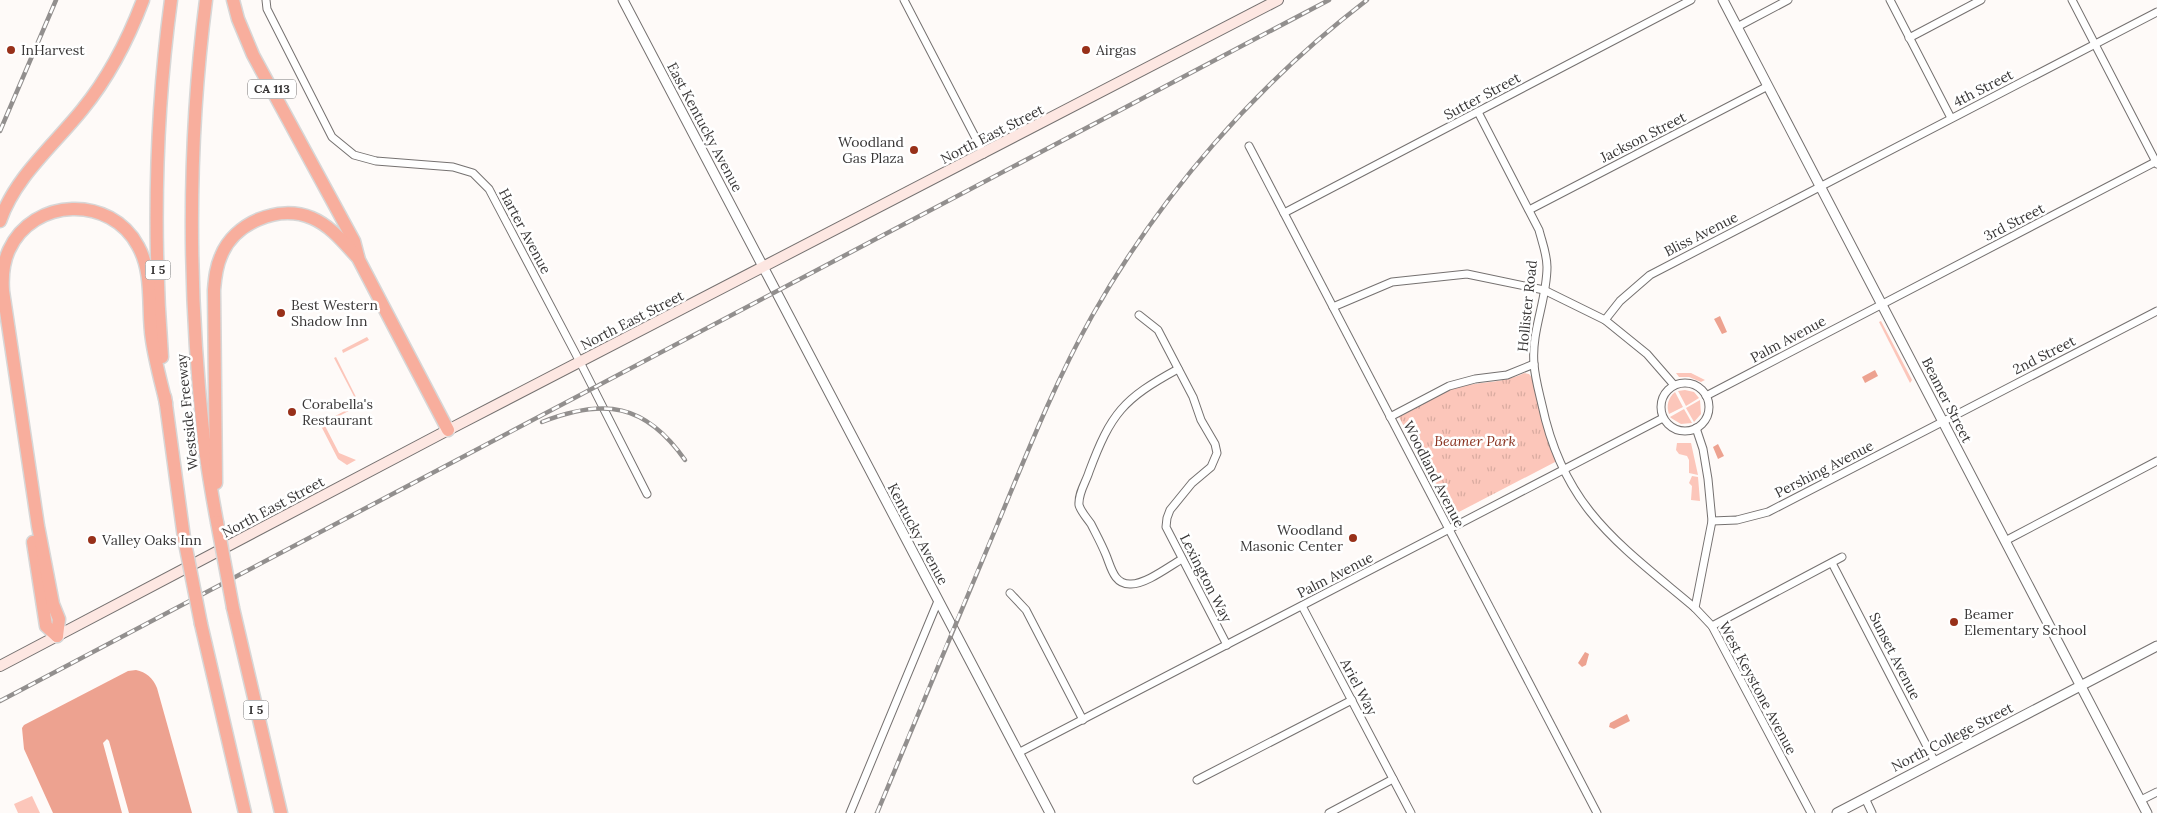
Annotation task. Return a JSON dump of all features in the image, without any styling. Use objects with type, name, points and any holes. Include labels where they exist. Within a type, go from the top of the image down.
[{"type":"highway","points":[[0,221],[5,208],[24,177],[81,112],[109,72],[122,51],[143,0]]},
{"type":"highway","name":"Westside Freeway","points":[[171,0],[160,114],[158,207],[158,273],[166,404],[184,538],[201,624],[245,813]]},
{"type":"highway","name":"Westside Freeway","points":[[206,0],[194,117],[192,278],[200,404],[216,522],[233,608],[281,813]]},
{"type":"highway","name":"CA 113","points":[[233,0],[238,19],[253,55],[354,241],[359,260],[448,430]]},
{"type":"highway","points":[[57,636],[59,619],[54,604],[38,526],[2,278],[9,251],[24,229],[34,220],[56,210],[67,208],[87,210],[109,216],[130,234],[138,246],[147,277],[152,339],[166,404]]},
{"type":"highway","points":[[214,508],[217,476],[214,290],[216,271],[221,254],[230,241],[249,224],[261,219],[284,214],[310,217],[324,224],[337,235],[359,260]]},
{"type":"highway","points":[[1,335],[46,626],[57,636]]},
{"type":"main road","name":"North East Street","points":[[0,666],[448,430],[1278,0]]},
{"type":"street","name":"Harter Avenue","points":[[266,0],[268,9],[332,137],[354,155],[376,161],[452,167],[473,173],[489,190],[647,494]]},
{"type":"street","name":"East Kentucky Avenue","points":[[622,0],[763,267]]},
{"type":"street","points":[[904,0],[984,154]]},
{"type":"street","name":"Sutter Street","points":[[1284,213],[1691,0]]},
{"type":"street","name":"Beamer Street","points":[[1723,0],[2148,813]]},
{"type":"street","points":[[1737,27],[1788,0]]},
{"type":"street","points":[[1890,0],[1951,118]]},
{"type":"street","points":[[1909,38],[1981,0]]},
{"type":"street","points":[[2072,0],[2157,162]]},
{"type":"street","name":"4th Street","points":[[1820,186],[2157,12]]},
{"type":"street","name":"Jackson Street","points":[[1529,210],[1768,86]]},
{"type":"street","name":"Hollister Road","points":[[1478,112],[1539,230],[1544,247],[1547,266],[1536,330],[1534,364],[1545,418],[1563,469],[1576,495],[1608,534],[1695,608]]},
{"type":"street","name":"Woodland Avenue","points":[[1249,146],[1597,813]]},
{"type":"street","name":"3rd Street","points":[[1882,305],[2157,162]]},
{"type":"street","name":"Bliss Avenue","points":[[1605,320],[1620,301],[1650,275],[1820,186]]},
{"type":"street","name":"Kentucky Avenue","points":[[763,267],[1050,813]]},
{"type":"street","points":[[1333,307],[1392,282],[1468,274],[1544,290],[1605,320],[1647,354],[1674,385]]},
{"type":"street","name":"Palm Avenue","points":[[1706,396],[1882,305]]},
{"type":"street","name":"2nd Street","points":[[1943,422],[2157,311]]},
{"type":"street","points":[[1139,315],[1158,330],[1178,369],[1136,395],[1123,406],[1112,420],[1080,495],[1080,505],[1106,553],[1111,570],[1116,578],[1124,584],[1142,582],[1182,559]]},
{"type":"street","points":[[1390,417],[1449,386],[1475,379],[1507,375],[1534,364]]},
{"type":"street","name":"Lexington Way","points":[[1178,369],[1193,397],[1201,420],[1215,444],[1217,454],[1211,467],[1192,482],[1170,510],[1166,518],[1166,528],[1227,645]]},
{"type":"street","points":[[1686,382],[1698,386],[1706,396],[1708,414],[1705,420],[1696,428],[1678,430],[1667,423],[1661,412],[1664,394],[1674,385],[1686,382]]},
{"type":"street","name":"Palm Avenue","points":[[1018,753],[1664,418]]},
{"type":"street","name":"Pershing Avenue","points":[[1712,521],[1737,520],[1768,512],[1943,422]]},
{"type":"street","points":[[1695,608],[1712,521],[1703,449],[1696,428]]},
{"type":"street","points":[[2005,541],[2157,461]]},
{"type":"street","points":[[1712,626],[1842,557]]},
{"type":"street","name":"Sunset Avenue","points":[[1832,563],[1935,762]]},
{"type":"street","points":[[1010,593],[1026,610],[1084,720]]},
{"type":"street","points":[[850,813],[938,601]]},
{"type":"street","name":"Ariel Way","points":[[1302,606],[1411,813]]},
{"type":"street","name":"West Keystone Avenue","points":[[1695,608],[1712,626],[1811,813]]},
{"type":"street","name":"North College Street","points":[[1837,813],[2157,646]]},
{"type":"street","points":[[1197,780],[1352,700]]},
{"type":"street","points":[[1329,813],[1394,779]]},
{"type":"street","points":[[2141,800],[2157,792]]},
{"type":"street","points":[[1865,798],[1872,813]]},
{"type":"green space","points":[[1881,321],[1912,380],[1910,383],[1879,322]]},
{"type":"green space","points":[[367,337],[369,340],[343,353],[342,350]]},
{"type":"green space","points":[[336,357],[360,405],[324,424],[339,453],[356,460],[347,465],[338,459],[320,424],[358,404],[334,358]]},
{"type":"green space","name":"Beamer Park","points":[[1524,373],[1529,374],[1534,380],[1541,415],[1557,461],[1455,514],[1448,512],[1399,417],[1455,388],[1499,381]]},
{"type":"green space","points":[[1676,373],[1691,373],[1705,380],[1701,382],[1689,377],[1679,377]]},
{"type":"green space","points":[[1678,391],[1694,392],[1699,398],[1686,406]]},
{"type":"green space","points":[[1675,392],[1683,407],[1669,414],[1668,402]]},
{"type":"green space","points":[[1700,400],[1701,414],[1694,422],[1686,408]]},
{"type":"green space","points":[[1684,409],[1692,423],[1681,424],[1670,417]]},
{"type":"green space","points":[[1677,443],[1691,443],[1698,475],[1689,473],[1689,460],[1687,456],[1679,454],[1676,450]]},
{"type":"green space","points":[[1692,476],[1698,477],[1700,501],[1691,500],[1692,486],[1689,483]]},
{"type":"green space","points":[[32,796],[40,813],[18,813],[14,804]]},
{"type":"shaded area","points":[[1720,316],[1727,332],[1722,334],[1714,319]]},
{"type":"shaded area","points":[[1875,370],[1878,376],[1865,383],[1862,377]]},
{"type":"shaded area","points":[[1718,444],[1724,456],[1718,459],[1713,447]]},
{"type":"shaded area","points":[[1585,652],[1589,654],[1586,665],[1582,667],[1578,663]]},
{"type":"shaded area","points":[[136,670],[149,676],[157,688],[192,813],[129,813],[107,739],[103,743],[122,813],[53,813],[24,749],[22,728],[24,725],[128,671]]},
{"type":"shaded area","points":[[1627,714],[1630,721],[1614,729],[1609,727],[1610,723]]},
{"type":"railway","points":[[0,131],[56,0]]},
{"type":"railway","points":[[0,701],[1329,0]]},
{"type":"railway","points":[[877,813],[1042,418],[1092,316],[1119,271],[1148,227],[1180,185],[1249,105],[1326,33],[1367,0]]},
{"type":"railway","points":[[542,422],[564,414],[585,410],[604,408],[622,411],[639,417],[654,427],[670,441],[685,460]]},
{"type":"place","name":"InHarvest","points":[[11,50]]},
{"type":"place","name":"Airgas","points":[[1086,50]]},
{"type":"place","name":"Woodland Gas Plaza","points":[[914,150]]},
{"type":"place","name":"Best Western Shadow Inn","points":[[281,313]]},
{"type":"place","name":"Corabella's Restaurant","points":[[292,412]]},
{"type":"place","name":"Woodland Masonic Center","points":[[1353,538]]},
{"type":"place","name":"Valley Oaks Inn","points":[[92,540]]},
{"type":"place","name":"Beamer Elementary School","points":[[1954,622]]}]
